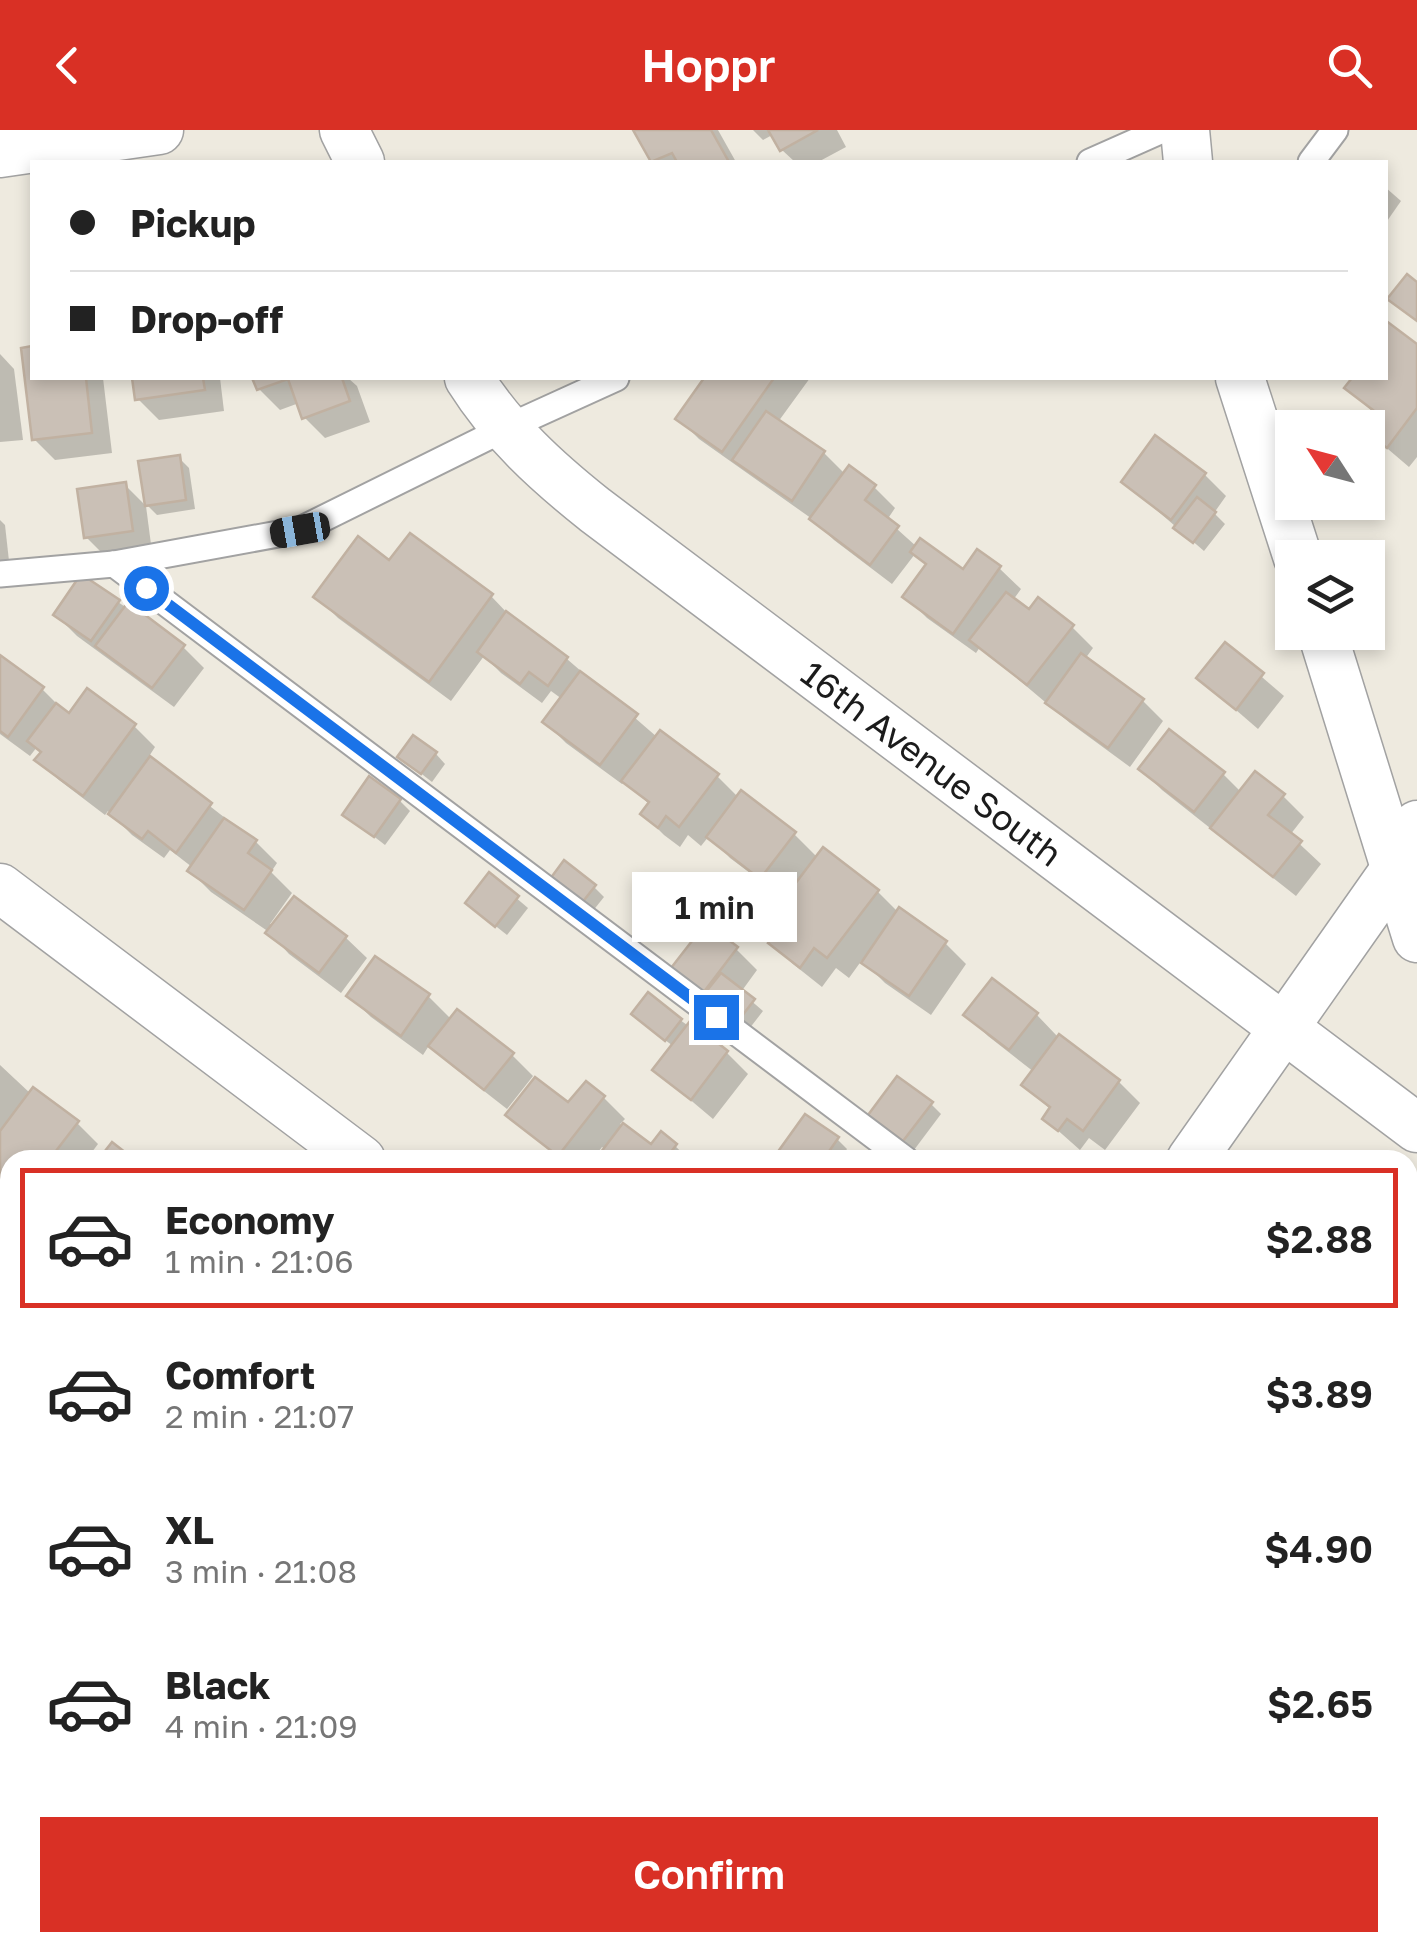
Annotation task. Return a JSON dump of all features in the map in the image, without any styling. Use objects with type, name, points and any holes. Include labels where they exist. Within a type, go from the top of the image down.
[{"type":"street","points":[[0,153],[158,130]]},
{"type":"street","points":[[344,130],[359,160]]},
{"type":"street","points":[[1185,130],[1188,160]]},
{"type":"street","name":"16th Avenue South","points":[[470,380],[488,408],[537,463],[596,510],[1417,1128]]},
{"type":"street","points":[[1241,380],[1292,540]]},
{"type":"street","points":[[1329,650],[1407,846],[1417,938]]},
{"type":"street","points":[[1198,1150],[1407,846]]},
{"type":"street","points":[[0,888],[348,1150]]},
{"type":"lane","points":[[1094,160],[1162,130]]},
{"type":"lane","points":[[1312,160],[1335,130]]},
{"type":"lane","points":[[0,574],[114,564],[300,530],[612,380]]},
{"type":"lane","points":[[114,564],[893,1150]]},
{"type":"building","points":[[633,130],[711,130],[728,160],[676,160],[672,153],[650,160]]},
{"type":"building","points":[[768,130],[818,130],[780,151]]},
{"type":"building","points":[[1407,274],[1417,282],[1417,321],[1388,300]]},
{"type":"building","points":[[1388,322],[1417,344],[1417,408],[1387,448],[1385,410],[1373,410],[1344,388],[1350,380],[1388,380]]},
{"type":"building","points":[[30,346],[30,380],[86,380],[92,433],[32,440],[21,348]]},
{"type":"building","points":[[132,380],[203,380],[205,390],[135,400]]},
{"type":"building","points":[[253,380],[285,380],[257,390]]},
{"type":"building","points":[[288,380],[343,380],[350,401],[302,419]]},
{"type":"building","points":[[703,380],[773,380],[722,452],[675,419]]},
{"type":"building","points":[[766,411],[825,451],[792,501],[732,460]]},
{"type":"building","points":[[1155,435],[1206,473],[1171,520],[1121,482]]},
{"type":"building","points":[[180,455],[186,500],[145,506],[138,461]]},
{"type":"building","points":[[849,465],[876,485],[865,500],[899,526],[870,565],[809,519]]},
{"type":"building","points":[[126,482],[133,531],[84,538],[77,489]]},
{"type":"building","points":[[1197,497],[1216,512],[1193,543],[1173,528]]},
{"type":"building","points":[[410,533],[493,594],[429,682],[313,597],[358,536],[389,560]]},
{"type":"building","points":[[920,538],[963,569],[977,549],[1001,566],[953,634],[902,597],[926,564],[910,552]]},
{"type":"building","points":[[81,574],[120,600],[91,641],[53,615]]},
{"type":"building","points":[[1006,592],[1029,609],[1038,597],[1074,625],[1027,685],[969,640]]},
{"type":"building","points":[[128,602],[185,645],[152,688],[95,646]]},
{"type":"building","points":[[506,611],[568,657],[548,686],[529,672],[520,684],[477,652]]},
{"type":"building","points":[[1225,642],[1264,673],[1236,710],[1196,678]]},
{"type":"building","points":[[1081,653],[1144,699],[1108,748],[1045,703]]},
{"type":"building","points":[[0,655],[44,687],[8,737],[0,731]]},
{"type":"building","points":[[580,671],[638,714],[600,765],[542,722]]},
{"type":"building","points":[[87,688],[136,724],[83,796],[34,760],[41,752],[27,741],[56,703],[69,713]]},
{"type":"building","points":[[1169,729],[1225,772],[1194,812],[1138,769]]},
{"type":"building","points":[[660,730],[719,774],[679,827],[666,816],[658,828],[640,814],[649,802],[621,781]]},
{"type":"building","points":[[413,735],[437,752],[421,774],[397,757]]},
{"type":"building","points":[[150,756],[212,803],[176,853],[148,831],[142,839],[108,814]]},
{"type":"building","points":[[1255,771],[1285,794],[1268,815],[1302,841],[1273,877],[1210,828]]},
{"type":"building","points":[[369,776],[401,799],[374,837],[342,815]]},
{"type":"building","points":[[741,790],[796,832],[760,879],[706,837]]},
{"type":"building","points":[[224,818],[257,840],[248,853],[272,870],[244,910],[187,871]]},
{"type":"building","points":[[823,847],[879,890],[827,958],[814,948],[800,968],[768,943],[782,926],[770,917]]},
{"type":"building","points":[[564,860],[596,885],[581,904],[550,879]]},
{"type":"building","points":[[489,872],[519,896],[495,927],[465,903]]},
{"type":"building","points":[[294,896],[347,936],[319,973],[265,933]]},
{"type":"building","points":[[899,907],[947,941],[909,996],[861,963]]},
{"type":"building","points":[[706,923],[738,947],[703,993],[671,968]]},
{"type":"building","points":[[375,956],[430,994],[401,1036],[346,996]]},
{"type":"building","points":[[721,973],[755,999],[735,1025],[701,998]]},
{"type":"building","points":[[992,978],[1038,1013],[1009,1050],[963,1015]]},
{"type":"building","points":[[648,992],[682,1019],[665,1041],[631,1014]]},
{"type":"building","points":[[457,1009],[514,1053],[484,1090],[428,1046]]},
{"type":"building","points":[[690,1021],[728,1051],[691,1100],[652,1070]]},
{"type":"building","points":[[1059,1034],[1120,1080],[1083,1131],[1067,1119],[1058,1131],[1042,1119],[1050,1107],[1021,1085]]},
{"type":"building","points":[[897,1076],[933,1102],[903,1141],[868,1115]]},
{"type":"building","points":[[535,1077],[568,1102],[586,1081],[605,1096],[563,1150],[550,1150],[505,1115]]},
{"type":"building","points":[[33,1087],[79,1121],[57,1150],[0,1150],[0,1131]]},
{"type":"building","points":[[805,1114],[839,1137],[830,1150],[779,1150]]},
{"type":"building","points":[[623,1123],[651,1144],[661,1131],[677,1144],[672,1150],[603,1150]]},
{"type":"building","points":[[112,1142],[122,1150],[106,1150]]},
{"type":"route","points":[[146,588],[716,1017]]}]
